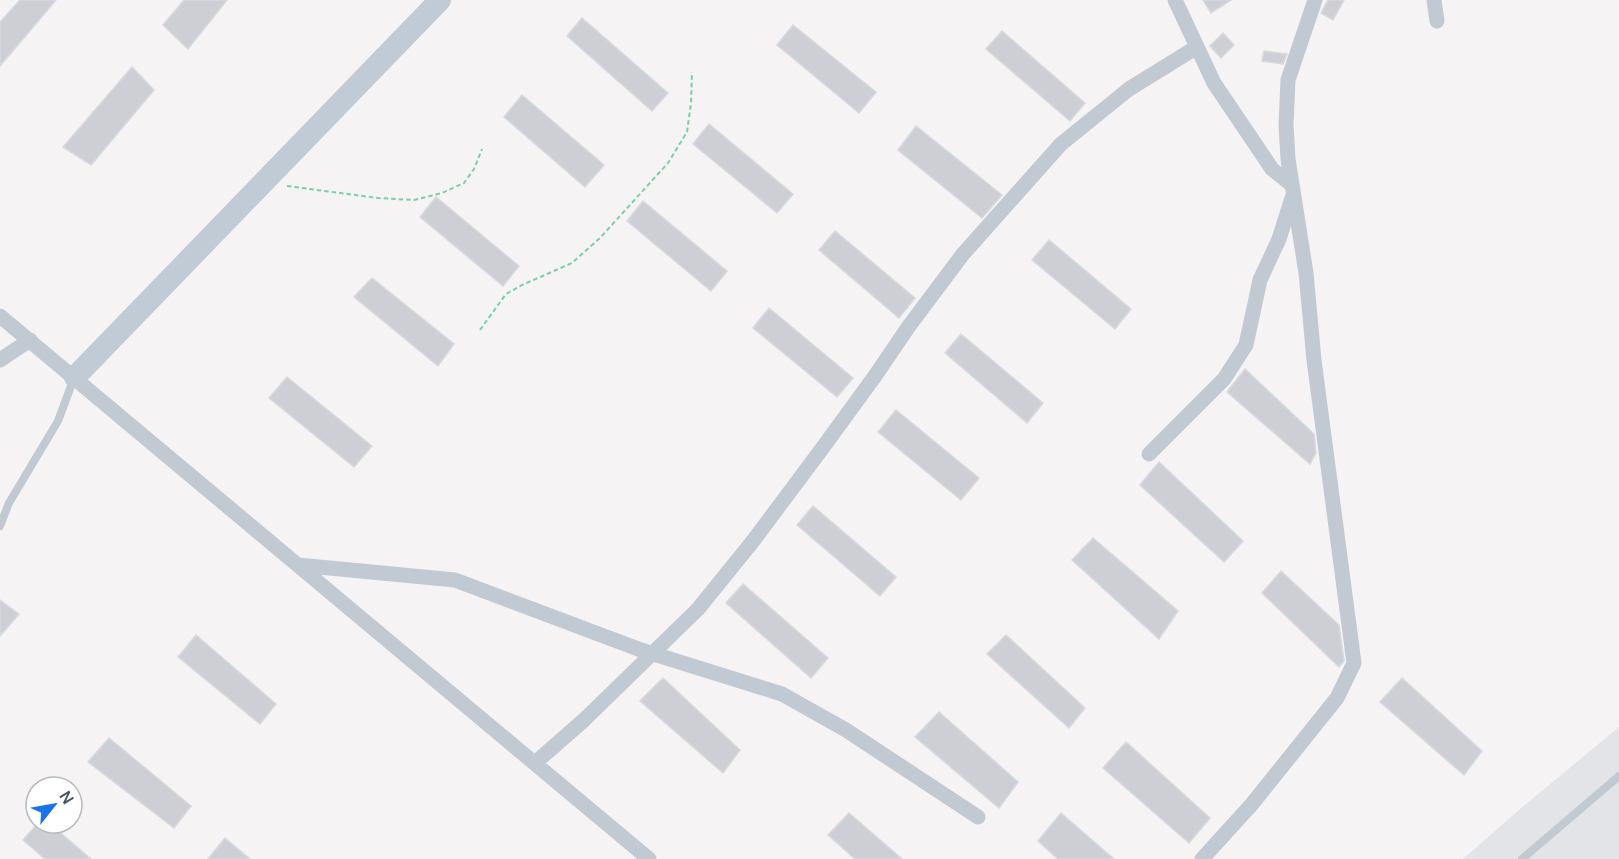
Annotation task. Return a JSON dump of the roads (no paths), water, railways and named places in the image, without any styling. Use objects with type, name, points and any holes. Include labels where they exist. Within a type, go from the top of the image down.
[{"type":"main road","points":[[75,377],[440,0]]},
{"type":"street","points":[[1175,0],[1214,83],[1272,169],[1292,190]]},
{"type":"street","points":[[1202,859],[1252,804],[1337,698],[1354,663],[1314,360],[1306,273],[1292,190],[1286,125],[1288,80],[1315,0]]},
{"type":"street","points":[[1434,0],[1437,21]]},
{"type":"street","points":[[535,764],[654,654],[698,609],[753,541],[869,385],[949,272],[1061,144],[1129,89],[1197,47]]},
{"type":"street","points":[[1149,454],[1224,379],[1246,345],[1260,280],[1279,239],[1292,190]]},
{"type":"street","points":[[0,316],[649,859]]},
{"type":"street","points":[[0,360],[30,340]]},
{"type":"street","points":[[298,565],[455,580],[654,654],[782,694],[846,729],[978,817]]},
{"type":"lane","points":[[0,526],[9,503],[58,421],[75,377]]},
{"type":"lane","points":[[1522,859],[1619,776]]}]
